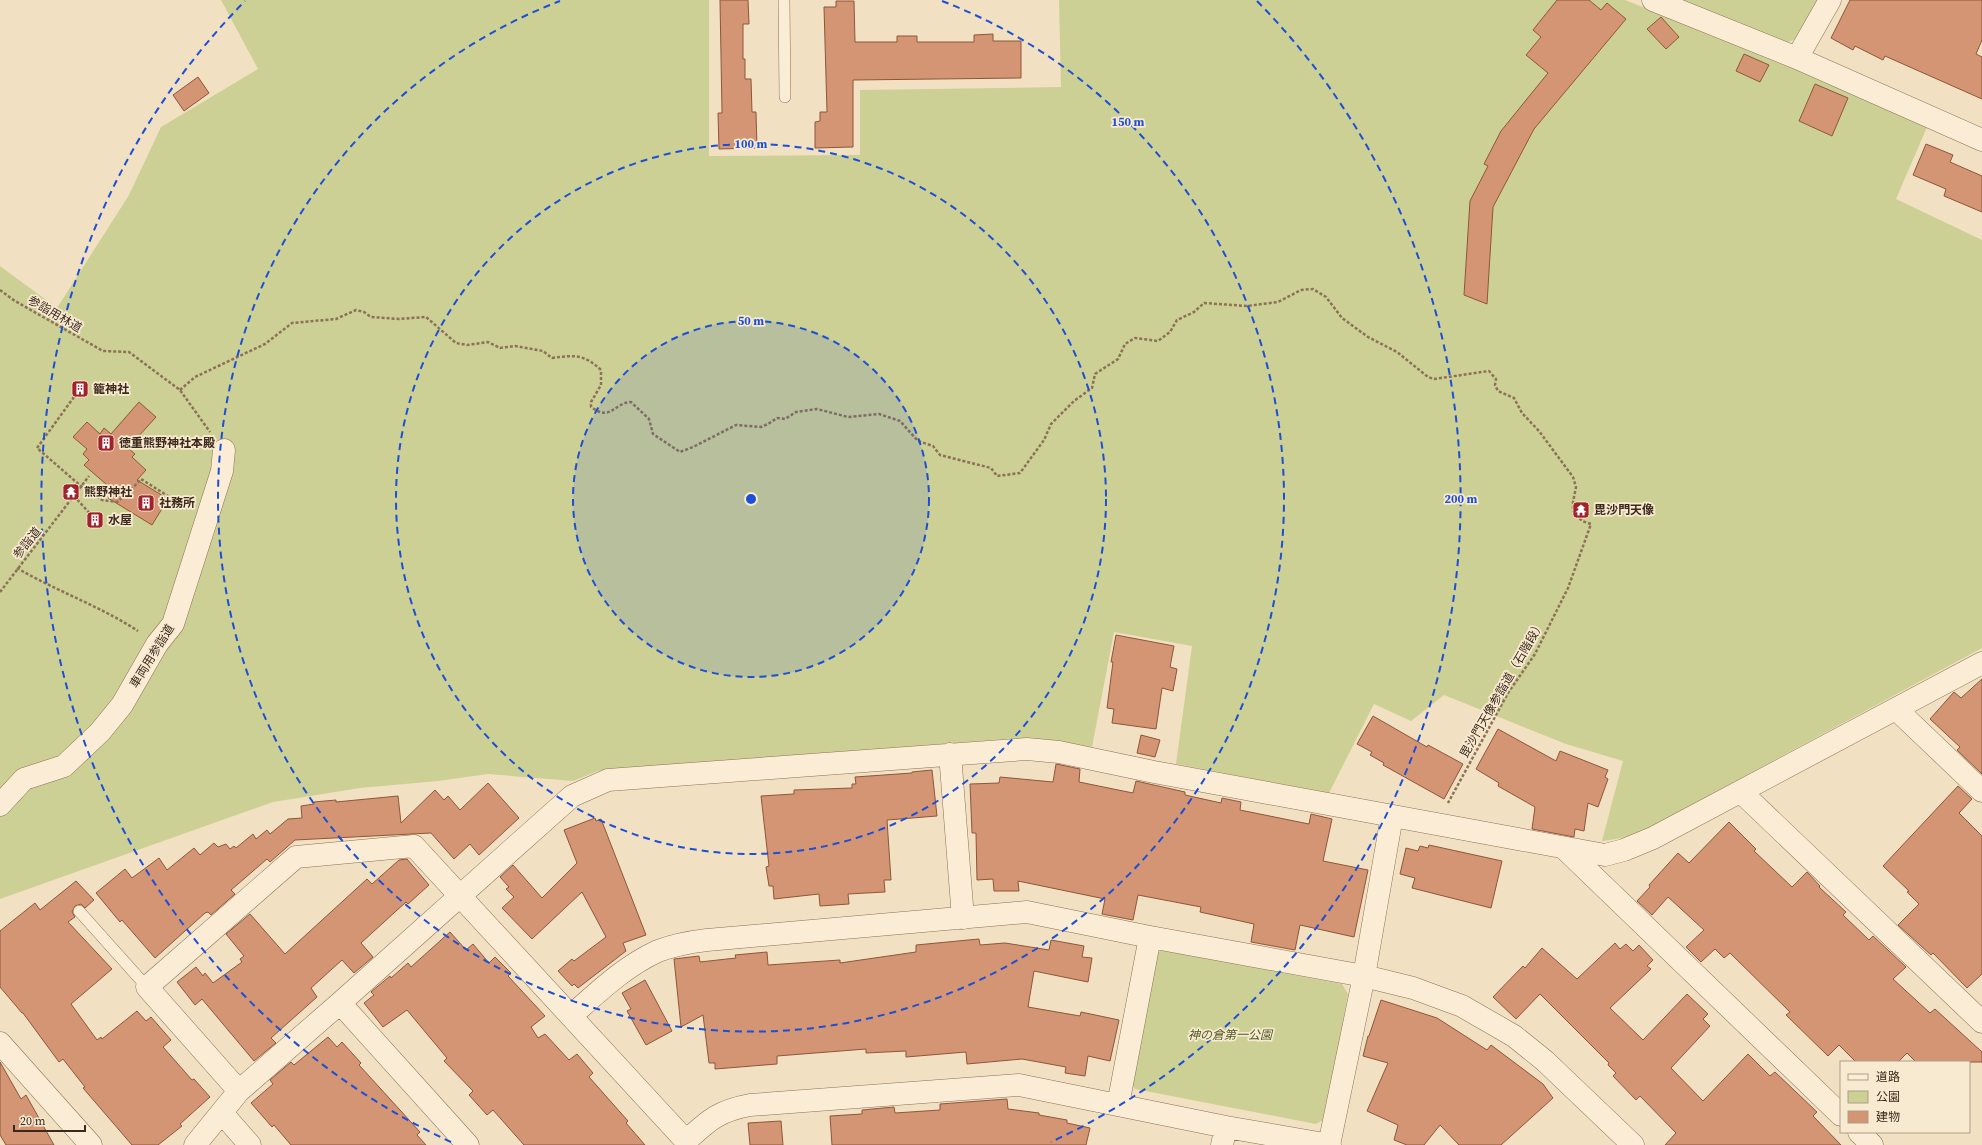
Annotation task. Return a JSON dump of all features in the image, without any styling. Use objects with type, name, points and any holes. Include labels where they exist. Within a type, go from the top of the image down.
[{"type":"street","points":[[1652,0],[1797,58],[1982,140]]},
{"type":"street","points":[[1797,58],[1830,0]]},
{"type":"street","name":"車両用参詣道","points":[[0,806],[24,779],[64,766],[100,732],[122,705],[157,644],[173,624],[222,471],[224,450]]},
{"type":"street","points":[[194,1145],[239,1091],[572,796],[608,780],[1027,749],[1059,752],[1437,825],[1605,855],[1624,850],[1654,838],[1982,664]]},
{"type":"street","points":[[1896,709],[1982,791]]},
{"type":"street","points":[[950,754],[963,918]]},
{"type":"street","points":[[1742,792],[1982,1022]]},
{"type":"street","points":[[239,1091],[147,987],[296,857],[414,846],[688,1143],[708,1120],[722,1112],[750,1105],[1019,1085],[1118,1105],[1224,1136],[1330,1145],[1364,976],[1392,816]]},
{"type":"street","points":[[1565,849],[1840,1114]]},
{"type":"street","points":[[571,1016],[636,963],[659,951],[679,944],[707,940],[1027,912],[1150,937],[1364,976],[1413,988],[1462,1006],[1514,1036],[1545,1061],[1633,1145]]},
{"type":"street","points":[[1118,1105],[1150,937]]},
{"type":"street","points":[[340,1003],[468,1145]]},
{"type":"street","points":[[1,1045],[91,1145]]},
{"type":"street","points":[[222,1113],[250,1145]]},
{"type":"street","points":[[1860,1133],[1872,1145]]},
{"type":"lane","points":[[784,0],[785,97]]},
{"type":"lane","points":[[79,911],[147,987]]},
{"type":"path","name":"毘沙門天像参詣道（石階段）","points":[[180,390],[195,377],[265,344],[292,323],[336,319],[356,310],[364,312],[371,317],[399,319],[426,317],[443,329],[456,343],[467,345],[488,342],[500,348],[515,346],[543,351],[552,358],[570,356],[589,359],[601,370],[601,385],[591,402],[591,407],[600,413],[611,412],[623,403],[631,402],[649,419],[653,434],[680,452],[736,425],[761,426],[768,424],[777,418],[785,419],[796,412],[817,409],[848,417],[879,414],[900,421],[918,441],[933,446],[940,455],[991,468],[997,476],[1020,473],[1044,440],[1051,424],[1074,401],[1092,388],[1095,374],[1118,359],[1125,344],[1135,338],[1158,340],[1170,332],[1177,320],[1194,312],[1204,303],[1217,305],[1255,305],[1278,302],[1301,290],[1313,289],[1326,297],[1342,318],[1368,337],[1397,352],[1428,378],[1434,379],[1489,371],[1496,379],[1495,385],[1498,391],[1514,398],[1522,413],[1539,431],[1573,477],[1576,487],[1572,502],[1573,511],[1582,521],[1591,524],[1568,588],[1536,654],[1508,693],[1437,825]]},
{"type":"path","name":"参詣用林道","points":[[0,290],[15,301],[103,351],[129,352],[180,390]]},
{"type":"path","points":[[180,390],[224,450]]},
{"type":"path","points":[[74,397],[37,448],[82,487],[102,500],[117,502],[130,492],[140,479],[179,503],[191,495]]},
{"type":"path","name":"参詣道","points":[[0,592],[89,476]]},
{"type":"path","points":[[74,496],[92,516]]},
{"type":"path","points":[[18,568],[129,625],[157,644]]},
{"type":"green space","points":[[221,0],[709,0],[709,156],[860,155],[860,90],[1061,87],[1059,0],[1625,0],[1777,60],[1927,127],[1896,199],[1982,240],[1982,648],[1641,832],[1622,838],[1602,841],[1623,761],[1566,744],[1444,695],[1411,721],[1374,704],[1329,793],[1176,764],[1192,646],[1114,632],[1092,747],[1056,741],[1019,738],[598,771],[573,781],[488,774],[438,781],[360,788],[273,802],[0,899],[0,266],[57,308],[129,195],[161,127],[258,69]]},
{"type":"green space","points":[[1678,0],[1818,0],[1795,39],[1786,43]]},
{"type":"green space","name":"神の倉第一公園","points":[[1162,950],[1342,984],[1348,994],[1325,1119],[1316,1124],[1135,1089],[1129,1080],[1153,956]]},
{"type":"building","points":[[720,0],[748,0],[749,24],[743,24],[743,59],[745,59],[745,79],[751,79],[752,112],[756,112],[757,148],[719,149],[718,113],[722,113]]},
{"type":"building","points":[[1557,0],[1589,0],[1601,10],[1607,3],[1626,19],[1534,129],[1493,207],[1487,304],[1464,295],[1470,201],[1488,166],[1484,164],[1501,131],[1548,73],[1526,55],[1541,37],[1533,30]]},
{"type":"building","points":[[1850,0],[1982,0],[1982,40],[1976,54],[1982,57],[1982,99],[1885,56],[1883,60],[1855,46],[1853,50],[1831,38]]},
{"type":"building","points":[[836,1],[854,1],[855,42],[897,42],[897,36],[917,36],[917,42],[974,42],[974,35],[993,34],[993,41],[1021,41],[1021,78],[853,80],[853,147],[815,148],[815,122],[820,121],[820,112],[827,112],[824,7],[836,7]]},
{"type":"building","points":[[1661,17],[1679,37],[1666,49],[1647,29]]},
{"type":"building","points":[[1744,54],[1769,65],[1760,82],[1736,71]]},
{"type":"building","points":[[198,77],[209,93],[184,111],[173,95]]},
{"type":"building","points":[[1815,84],[1848,98],[1832,136],[1799,121]]},
{"type":"building","points":[[1926,144],[1953,155],[1950,162],[1982,176],[1982,212],[1944,196],[1946,189],[1913,175]]},
{"type":"building","name":"徳重熊野神社本殿","points":[[139,402],[156,417],[128,448],[135,454],[132,457],[146,470],[137,480],[168,499],[152,525],[108,498],[114,491],[84,465],[89,460],[83,454],[87,449],[73,437],[87,422],[100,434],[104,428],[111,434]]},
{"type":"building","points":[[1116,635],[1174,646],[1170,667],[1177,669],[1173,691],[1162,688],[1156,729],[1112,723],[1114,709],[1107,708],[1113,662],[1111,662]]},
{"type":"building","points":[[1982,679],[1982,774],[1957,750],[1960,747],[1930,719],[1954,692],[1961,698]]},
{"type":"building","points":[[1373,716],[1427,747],[1428,745],[1463,764],[1444,799],[1383,765],[1384,763],[1370,755],[1372,752],[1357,744]]},
{"type":"building","points":[[1498,729],[1556,761],[1560,751],[1608,770],[1605,777],[1608,779],[1598,807],[1588,803],[1584,831],[1575,829],[1574,837],[1532,829],[1535,807],[1498,786],[1499,783],[1476,769]]},
{"type":"building","points":[[1141,735],[1160,740],[1155,757],[1137,753]]},
{"type":"building","points":[[1056,764],[1080,769],[1079,782],[1133,793],[1136,781],[1185,792],[1185,795],[1221,803],[1222,798],[1241,802],[1240,810],[1309,824],[1311,814],[1332,819],[1323,861],[1368,870],[1354,937],[1300,925],[1295,950],[1251,942],[1254,924],[1200,912],[1201,907],[1138,895],[1133,920],[1102,914],[1105,899],[1018,881],[1019,891],[994,891],[993,879],[977,880],[976,833],[972,833],[970,784],[999,783],[1000,777],[1053,782]]},
{"type":"building","points":[[932,770],[937,816],[887,820],[891,880],[884,880],[885,892],[848,894],[849,904],[820,906],[819,894],[774,899],[773,886],[769,886],[766,867],[769,866],[761,796],[794,794],[794,790],[852,788],[852,784],[856,784],[855,777]]},
{"type":"building","points":[[488,783],[519,818],[479,855],[470,844],[454,859],[431,833],[295,840],[270,862],[267,859],[231,890],[235,894],[211,915],[208,912],[205,913],[155,958],[122,920],[120,922],[96,893],[125,869],[132,878],[159,858],[167,870],[194,848],[200,855],[214,843],[218,847],[226,844],[230,849],[234,846],[236,848],[253,834],[256,839],[267,830],[270,834],[288,819],[302,818],[301,806],[314,804],[314,802],[336,800],[336,802],[398,796],[401,823],[435,790],[444,800],[448,796],[460,810]]},
{"type":"building","points":[[1958,786],[1972,799],[1959,813],[1982,836],[1982,974],[1967,988],[1933,953],[1931,955],[1898,925],[1919,904],[1907,892],[1909,891],[1883,866]]},
{"type":"building","points":[[595,818],[596,821],[601,819],[646,935],[623,943],[626,951],[578,988],[574,984],[572,986],[558,971],[572,959],[574,961],[606,937],[582,892],[532,939],[502,908],[514,897],[506,889],[509,887],[500,877],[513,865],[542,898],[577,863],[564,830]]},
{"type":"building","points":[[1729,822],[1756,849],[1754,851],[1792,887],[1807,872],[1820,886],[1819,887],[1846,912],[1843,915],[1869,940],[1873,936],[1906,967],[1893,979],[1930,1013],[1935,1009],[1982,1052],[1982,1062],[1915,1061],[1907,1053],[1899,1061],[1855,1061],[1839,1045],[1828,1056],[1786,1015],[1790,1012],[1730,953],[1724,958],[1715,949],[1701,962],[1686,947],[1704,930],[1668,897],[1652,915],[1637,901],[1650,887],[1649,885],[1678,853],[1689,863]]},
{"type":"building","points":[[1429,845],[1502,861],[1491,908],[1412,888],[1415,878],[1400,874],[1406,848],[1418,851],[1420,846],[1428,848]]},
{"type":"building","points":[[407,859],[429,885],[408,904],[406,902],[361,943],[373,957],[354,973],[342,960],[311,988],[317,997],[271,1038],[276,1043],[254,1061],[202,999],[195,1005],[177,982],[196,967],[203,976],[205,973],[213,983],[242,962],[240,959],[244,956],[226,934],[250,914],[285,954],[367,879],[372,884],[399,860]]},
{"type":"building","points":[[76,881],[94,900],[85,908],[81,904],[75,906],[72,912],[75,917],[68,922],[112,969],[71,1004],[97,1040],[101,1037],[102,1039],[137,1011],[146,1021],[151,1017],[171,1040],[163,1047],[192,1080],[194,1079],[210,1097],[180,1124],[182,1126],[158,1145],[132,1145],[83,1088],[85,1087],[63,1059],[59,1062],[23,1013],[0,987],[0,931],[35,903],[40,910]]},
{"type":"building","points":[[450,932],[466,950],[473,944],[489,963],[495,957],[511,973],[508,976],[545,1016],[531,1027],[538,1038],[545,1034],[569,1060],[577,1054],[593,1073],[589,1077],[628,1121],[626,1123],[645,1145],[524,1145],[493,1110],[487,1115],[469,1095],[473,1091],[444,1061],[447,1058],[407,1010],[383,1027],[364,1003],[374,995],[371,992],[390,976],[391,978],[408,963],[411,967]]},
{"type":"building","points":[[979,939],[980,945],[1005,943],[1049,950],[1051,940],[1084,946],[1082,957],[1092,958],[1088,982],[1034,971],[1028,1007],[1080,1016],[1081,1012],[1119,1020],[1110,1061],[1088,1056],[1085,1076],[1065,1073],[1066,1067],[1022,1059],[967,1064],[966,1052],[906,1057],[906,1051],[866,1053],[866,1049],[777,1056],[777,1064],[715,1069],[715,1063],[709,1063],[703,1015],[681,1027],[674,959],[699,956],[700,962],[736,958],[735,955],[767,952],[768,965],[840,960],[840,963],[916,952],[916,945]]},
{"type":"building","points":[[1615,943],[1620,949],[1626,944],[1633,951],[1639,945],[1653,960],[1647,966],[1651,969],[1610,1008],[1643,1040],[1687,994],[1708,1014],[1703,1019],[1710,1026],[1671,1068],[1703,1101],[1748,1054],[1770,1076],[1775,1072],[1817,1112],[1813,1116],[1841,1145],[1665,1145],[1676,1133],[1640,1096],[1636,1100],[1613,1076],[1616,1073],[1608,1065],[1609,1063],[1540,994],[1516,1019],[1493,997],[1523,966],[1525,968],[1542,948],[1577,979]]},
{"type":"building","points":[[645,980],[672,1031],[646,1045],[627,1011],[631,1009],[622,993]]},
{"type":"building","points":[[1381,1000],[1437,1018],[1487,1050],[1491,1045],[1543,1084],[1553,1098],[1501,1145],[1459,1145],[1440,1125],[1424,1145],[1407,1145],[1394,1140],[1398,1125],[1367,1111],[1388,1063],[1363,1056],[1368,1036]]},
{"type":"building","points":[[328,1037],[337,1047],[342,1042],[361,1063],[359,1065],[420,1132],[417,1135],[426,1145],[291,1145],[274,1125],[272,1127],[251,1103],[273,1084],[270,1080],[291,1062],[294,1065]]},
{"type":"building","points":[[0,1062],[21,1099],[26,1095],[54,1145],[6,1145],[0,1135]]},
{"type":"building","points":[[1007,1099],[1008,1109],[1039,1113],[1039,1115],[1067,1120],[1067,1123],[1090,1128],[1086,1145],[832,1145],[830,1116],[862,1114],[862,1110],[894,1107],[895,1113],[940,1110],[940,1104]]},
{"type":"building","points":[[781,1121],[783,1145],[750,1145],[748,1123]]},
{"type":"place","name":"籠神社","points":[[80,389]]},
{"type":"place","name":"徳重熊野神社本殿","points":[[106,443]]},
{"type":"place","name":"熊野神社","points":[[71,492]]},
{"type":"place","name":"社務所","points":[[146,503]]},
{"type":"place","name":"毘沙門天像","points":[[1581,510]]},
{"type":"place","name":"水屋","points":[[95,520]]}]
